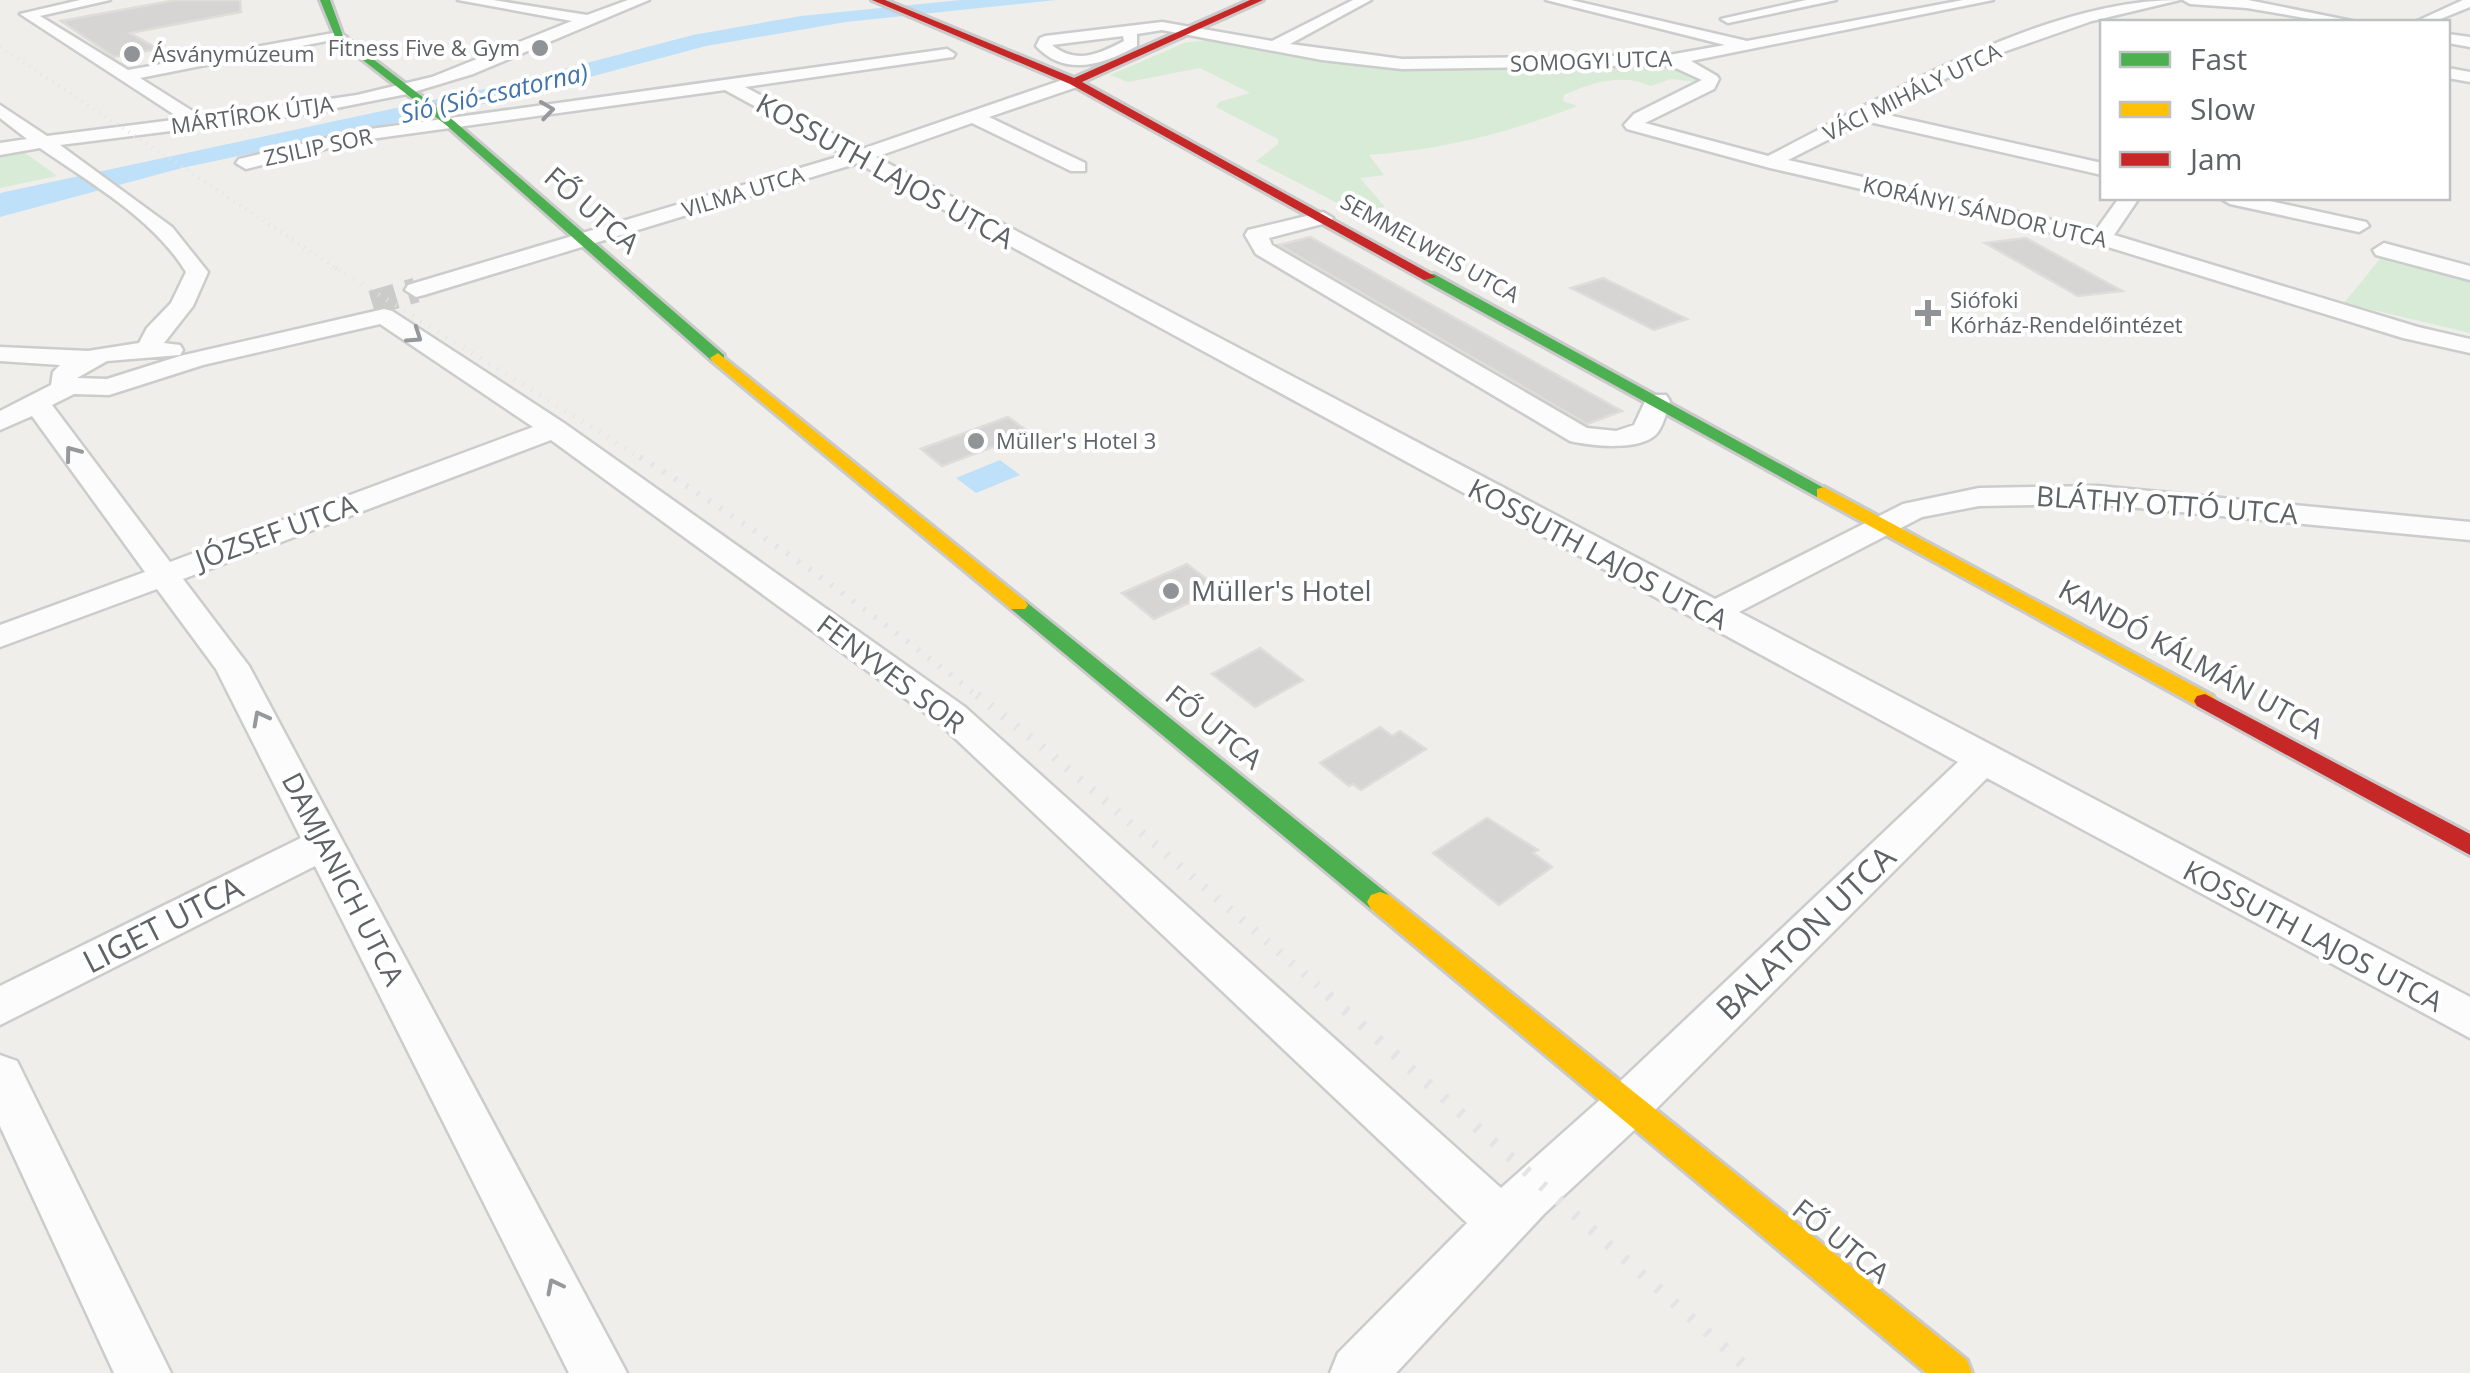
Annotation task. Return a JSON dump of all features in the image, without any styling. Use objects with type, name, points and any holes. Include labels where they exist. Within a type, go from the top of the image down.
[{"type":"main road","name":"SEMMELWEIS UTCA","points":[[877,0],[1074,82],[1884,525]]},
{"type":"main road","points":[[1074,82],[1258,0]]},
{"type":"main road","points":[[322,2],[339,37],[408,93]]},
{"type":"main road","points":[[1168,40],[1208,35],[1235,38]]},
{"type":"main road","points":[[1043,68],[1072,72],[1110,67]]},
{"type":"main road","name":"FŐ UTCA","points":[[408,93],[447,121],[744,381],[1954,1373]]},
{"type":"main road","name":"KANDÓ KÁLMÁN UTCA","points":[[1884,525],[2470,846]]},
{"type":"street","points":[[32,7],[52,9],[103,0]]},
{"type":"street","points":[[465,0],[583,18]]},
{"type":"street","name":"MÁRTÍROK ÚTJA","points":[[0,148],[408,93],[503,57],[583,18],[642,0]]},
{"type":"street","points":[[1275,46],[1364,0]]},
{"type":"street","points":[[1553,0],[1582,2],[1754,47]]},
{"type":"street","points":[[1725,0],[1736,40],[1754,47]]},
{"type":"street","points":[[1728,18],[1828,0]]},
{"type":"street","name":"SOMOGYI UTCA","points":[[1129,31],[1132,43],[1087,63],[1047,51],[1045,42],[1162,26],[1402,64],[1669,60],[1754,47],[1986,0]]},
{"type":"street","points":[[2174,0],[2221,20]]},
{"type":"street","name":"VÁCI MIHÁLY UTCA","points":[[1770,162],[1980,55],[2088,17],[2174,0]]},
{"type":"street","points":[[2190,0],[2247,4],[2339,20]]},
{"type":"street","points":[[2427,20],[2470,2]]},
{"type":"street","points":[[32,7],[200,123]]},
{"type":"street","points":[[1934,10],[1980,19]]},
{"type":"street","points":[[129,75],[339,37]]},
{"type":"street","name":"ZSILIP SOR","points":[[246,163],[356,136],[447,121],[947,54]]},
{"type":"street","name":"KORÁNYI SÁNDOR UTCA","points":[[1669,60],[1705,73],[1711,79],[1708,85],[1633,125],[1770,162],[2101,238],[2397,328],[2470,346]]},
{"type":"street","name":"VILMA UTCA","points":[[416,290],[978,119],[1074,82]]},
{"type":"street","name":"KOSSUTH LAJOS UTCA","points":[[728,86],[2470,1019]]},
{"type":"street","points":[[0,110],[38,142],[166,231],[191,256],[197,272],[154,350]]},
{"type":"street","points":[[1863,115],[2100,169]]},
{"type":"street","points":[[978,119],[1078,167]]},
{"type":"street","name":"MÁRTÍROK ÚTJA","points":[[66,159],[99,134]]},
{"type":"street","points":[[2101,238],[2129,200]]},
{"type":"street","points":[[2239,200],[2359,226]]},
{"type":"street","points":[[1323,218],[1256,235],[1264,250],[1580,436],[1618,439],[1646,430],[1657,401]]},
{"type":"street","points":[[2384,250],[2470,273]]},
{"type":"street","points":[[0,423],[75,376],[185,296]]},
{"type":"street","points":[[75,376],[154,350],[204,348],[372,303]]},
{"type":"street","name":"FENYVES SOR","points":[[189,362],[384,316],[554,429],[952,715],[1502,1222]]},
{"type":"street","points":[[0,354],[27,356],[38,368],[109,387],[265,334]]},
{"type":"street","points":[[141,378],[165,359],[154,350]]},
{"type":"street","name":"DAMJANICH UTCA","points":[[75,376],[45,418],[232,666],[599,1373]]},
{"type":"street","name":"JÓZSEF UTCA","points":[[0,637],[554,429]]},
{"type":"street","name":"BLÁTHY OTTÓ UTCA","points":[[1710,614],[1913,510],[1978,498],[2098,495],[2470,532]]},
{"type":"street","name":"BALATON UTCA","points":[[1358,1373],[1502,1222],[1984,760]]},
{"type":"street","name":"LIGET UTCA","points":[[0,1008],[325,843]]},
{"type":"street","points":[[0,1075],[143,1373]]},
{"type":"green space","points":[[1216,39],[1355,62],[1658,64],[1699,79],[1671,79],[1651,86],[1630,80],[1596,83],[1564,95],[1563,101],[1577,106],[1526,124],[1475,139],[1369,155],[1384,175],[1360,178],[1385,207],[1351,210],[1256,161],[1278,144],[1278,139],[1216,107],[1219,102],[1250,93],[1200,68],[1128,82],[1110,75],[1184,43]]},
{"type":"green space","points":[[20,149],[57,176],[0,188],[0,152]]},
{"type":"green space","points":[[2380,259],[2470,282],[2470,333],[2344,303]]},
{"type":"water","name":"Sió (Sió-csatorna)","points":[[961,0],[1056,0],[846,22],[706,46],[507,99],[182,168],[0,217],[0,193],[503,85],[693,35],[801,16]]},
{"type":"water","points":[[1000,460],[1020,475],[976,493],[956,478]]},
{"type":"building","points":[[176,0],[240,0],[241,12],[130,33],[158,49],[114,57],[61,21]]},
{"type":"building","points":[[1310,237],[1622,411],[1587,424],[1279,245]]},
{"type":"building","points":[[2026,238],[2122,291],[2078,296],[1985,243]]},
{"type":"building","points":[[1603,278],[1687,319],[1654,330],[1571,288]]},
{"type":"building","name":"Müller's Hotel 3","points":[[1008,417],[1030,433],[942,466],[921,449]]},
{"type":"building","name":"Müller's Hotel","points":[[1187,564],[1219,589],[1154,619],[1122,593]]},
{"type":"building","points":[[1260,648],[1303,680],[1255,707],[1212,674]]},
{"type":"building","points":[[1380,727],[1392,736],[1400,731],[1426,749],[1361,790],[1353,784],[1349,786],[1320,763]]},
{"type":"building","points":[[1487,818],[1538,850],[1533,853],[1552,867],[1499,905],[1433,853]]},
{"type":"tunnel","points":[[372,303],[416,290]]},
{"type":"railway","points":[[0,47],[340,271]]},
{"type":"railway","points":[[336,268],[644,460]]},
{"type":"railway","points":[[640,457],[814,572],[980,698]]},
{"type":"railway","points":[[977,695],[1331,997]]},
{"type":"railway","points":[[1328,995],[1753,1373]]},
{"type":"traffic: fast","points":[[325,0],[339,37],[450,123],[718,358]]},
{"type":"traffic: fast","points":[[1429,277],[1824,493]]},
{"type":"traffic: fast","points":[[1018,605],[1380,902]]},
{"type":"traffic: slow","points":[[718,358],[1018,605]]},
{"type":"traffic: slow","points":[[1824,493],[2205,701]]},
{"type":"traffic: slow","points":[[1380,902],[1954,1373]]},
{"type":"traffic: jam","points":[[877,0],[1074,82],[1429,277]]},
{"type":"traffic: jam","points":[[1074,82],[1258,0]]},
{"type":"traffic: jam","points":[[2205,701],[2470,846]]},
{"type":"place","name":"Fitness Five & Gym","points":[[540,48]]},
{"type":"place","name":"Ásványmúzeum","points":[[132,54]]},
{"type":"place","name":"Siófoki Kórház-Rendelőintézet","points":[[1928,313]]},
{"type":"place","name":"Müller's Hotel 3","points":[[976,441]]},
{"type":"place","name":"Müller's Hotel","points":[[1171,591]]}]
